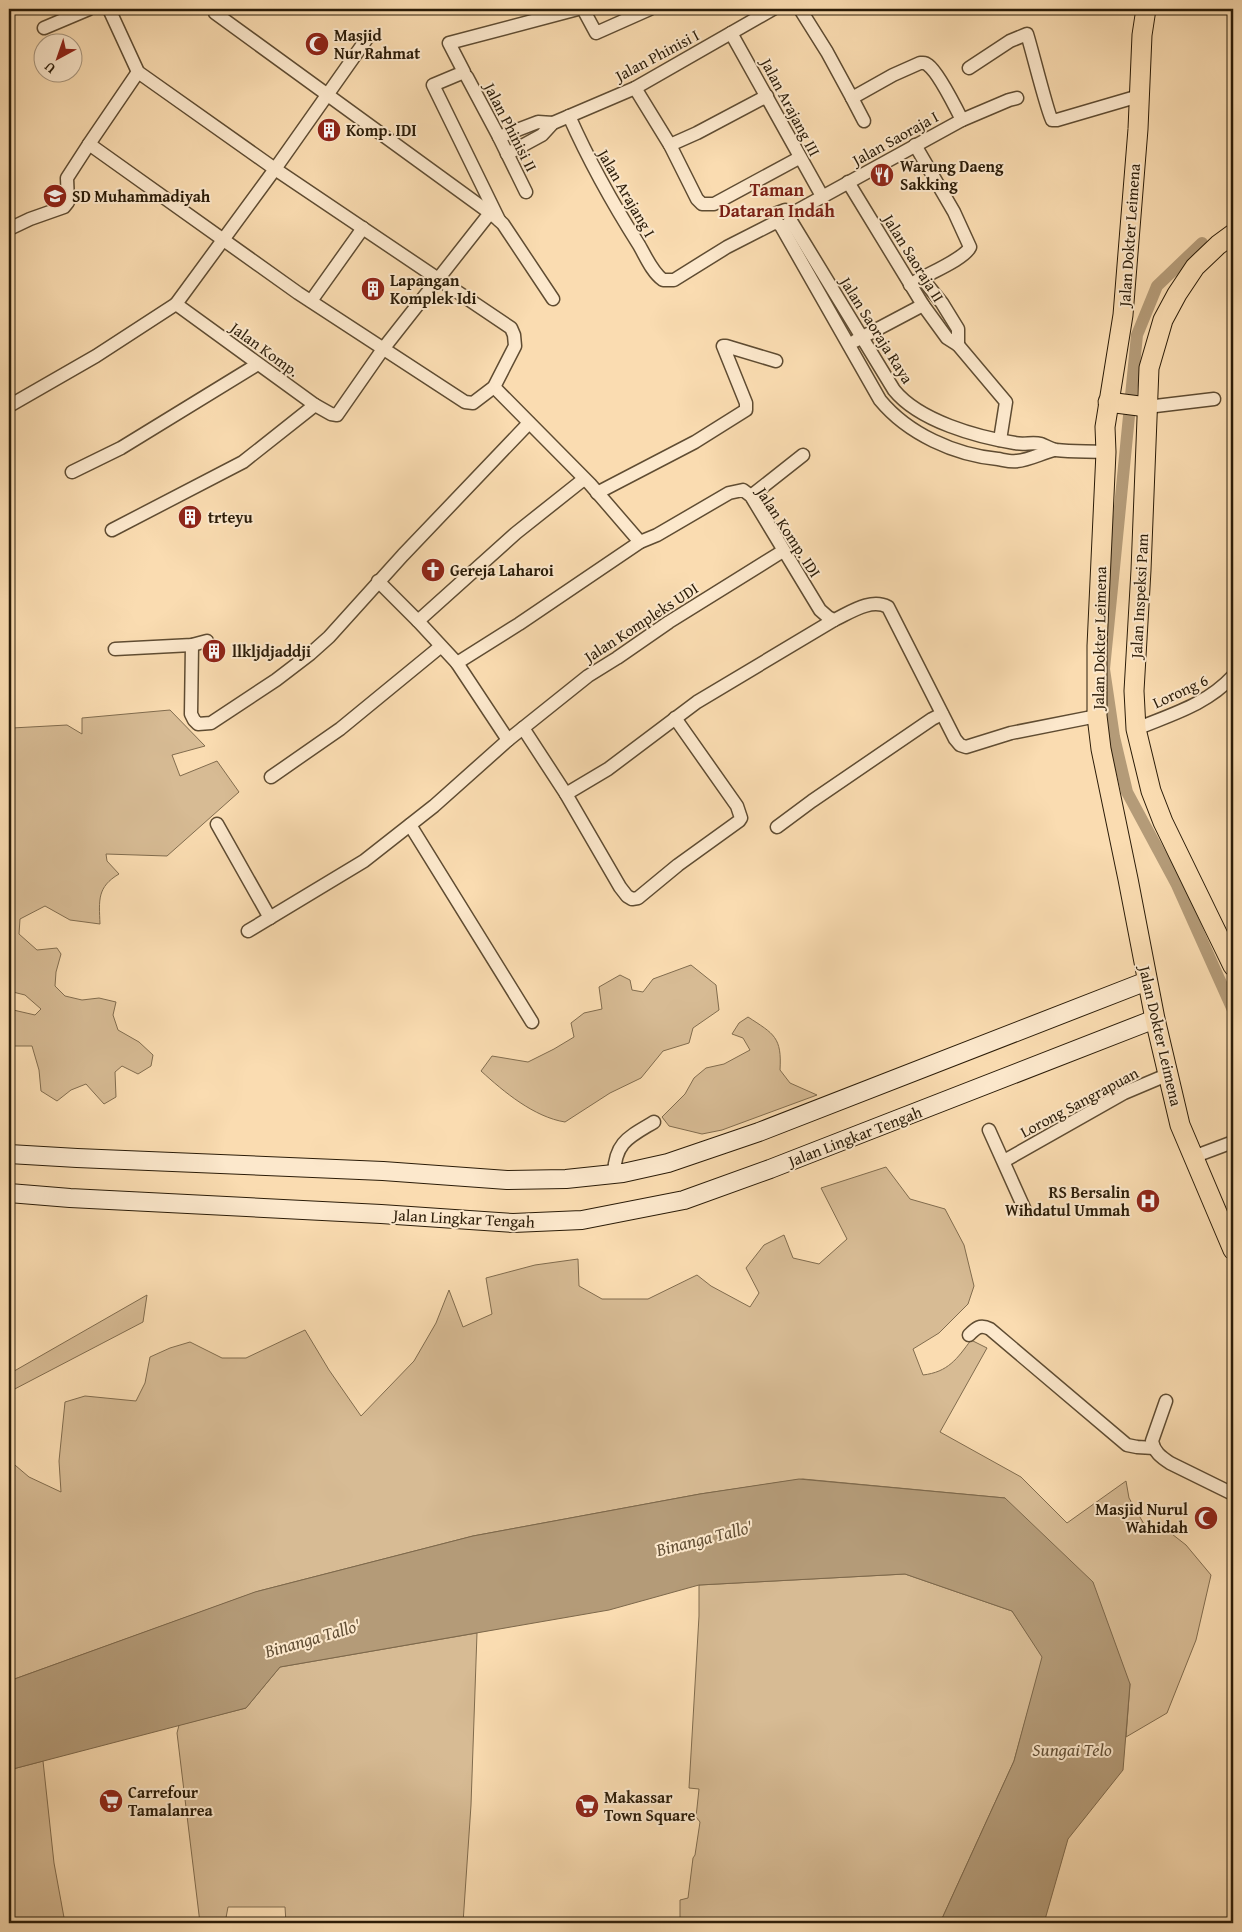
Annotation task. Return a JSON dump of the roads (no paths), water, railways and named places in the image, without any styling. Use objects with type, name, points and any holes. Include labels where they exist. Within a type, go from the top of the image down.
[{"type":"main road","name":"Jalan Dokter Leimena","points":[[1146,9],[1142,35],[1123,315],[1105,427],[1106,452],[1097,646],[1097,716],[1109,793],[1128,879],[1147,981],[1180,1125],[1233,1250]]},
{"type":"main road","name":"Jalan Inspeksi Pam","points":[[1233,234],[1218,245],[1195,267],[1177,294],[1163,320],[1149,368],[1134,691],[1136,729],[1151,791],[1163,822],[1233,966]]},
{"type":"main road","points":[[1108,402],[1147,407]]},
{"type":"main road","points":[[9,1154],[383,1171],[507,1180],[614,1174],[668,1163],[759,1132],[1147,981]]},
{"type":"main road","name":"Jalan Lingkar Tengah","points":[[9,1193],[514,1223],[582,1220],[684,1200],[770,1169],[1155,1019]]},
{"type":"street","points":[[44,28],[89,9]]},
{"type":"street","points":[[89,144],[311,301],[468,403],[475,402],[494,387],[515,346],[513,331],[138,72],[109,9]]},
{"type":"street","points":[[553,299],[494,216],[433,86],[464,72],[449,43],[578,9]]},
{"type":"street","points":[[583,9],[596,33],[650,9]]},
{"type":"street","name":"Jalan Phinisi I","points":[[507,154],[542,135],[553,123],[635,88],[773,9]]},
{"type":"street","points":[[800,9],[827,52],[864,121]]},
{"type":"street","points":[[215,13],[494,216]]},
{"type":"street","name":"Jalan Arajang III","points":[[731,33],[799,158],[822,196]]},
{"type":"street","points":[[970,68],[1010,41],[1027,34],[1045,94],[1049,116],[1052,120],[1058,120],[1139,96]]},
{"type":"street","points":[[9,406],[96,356],[176,304],[368,37]]},
{"type":"street","points":[[852,98],[893,75],[920,63],[925,63],[929,65],[943,85],[962,120]]},
{"type":"street","points":[[9,229],[64,207],[68,202],[67,178],[138,72]]},
{"type":"street","name":"Jalan Phinisi II","points":[[466,78],[499,136],[526,192]]},
{"type":"street","points":[[635,88],[670,145],[697,199],[706,205],[714,204],[728,197],[799,158]]},
{"type":"street","points":[[670,145],[697,133],[766,96]]},
{"type":"street","name":"Jalan Saoraja I","points":[[666,281],[674,280],[727,247],[785,221],[822,196],[962,120],[1017,98]]},
{"type":"street","name":"Jalan Arajang I","points":[[568,116],[586,154],[635,240],[656,274],[666,281]]},
{"type":"street","name":"Jalan Phinisi I","points":[[499,136],[538,122],[553,123]]},
{"type":"street","points":[[910,285],[921,276],[964,255],[970,247],[954,212],[915,145]]},
{"type":"street","name":"Jalan Saoraja II","points":[[848,182],[923,305],[948,338],[958,345],[1006,402],[1000,440]]},
{"type":"street","name":"Jalan Komp.","points":[[176,304],[315,405],[330,414],[337,415],[383,349],[437,278],[494,216]]},
{"type":"street","name":"Jalan Saoraja Raya","points":[[785,221],[863,337],[898,396],[919,412],[960,431],[1014,443],[1041,444],[1054,450]]},
{"type":"street","name":"Jalan Saoraja Raya","points":[[785,221],[849,345],[884,405],[918,432],[956,451],[984,458],[1016,461],[1054,450],[1106,452]]},
{"type":"street","points":[[311,301],[363,228]]},
{"type":"street","name":"Jalan Saoraja II","points":[[921,276],[942,303],[958,329],[958,345]]},
{"type":"street","points":[[849,345],[923,305]]},
{"type":"street","points":[[597,493],[695,442],[746,410],[746,403],[723,350],[724,346],[776,361]]},
{"type":"street","points":[[72,472],[121,448],[258,364]]},
{"type":"street","points":[[494,387],[584,479],[640,542]]},
{"type":"street","points":[[884,405],[898,396]]},
{"type":"street","points":[[1147,407],[1214,400]]},
{"type":"street","points":[[112,530],[243,462],[315,405]]},
{"type":"street","points":[[192,645],[191,714],[198,724],[211,723],[276,680],[329,637],[378,582],[529,423]]},
{"type":"street","points":[[751,496],[803,455]]},
{"type":"street","points":[[418,621],[516,533],[584,479]]},
{"type":"street","name":"Jalan Komp. IDI","points":[[457,663],[519,624],[640,542],[657,535],[729,493],[743,490],[751,496],[820,610],[834,620]]},
{"type":"street","name":"Jalan Kompleks UDI","points":[[248,931],[364,861],[434,806],[508,740],[588,676],[669,622],[783,551]]},
{"type":"street","points":[[378,582],[457,663],[508,740]]},
{"type":"street","points":[[566,794],[608,769],[697,702],[834,620],[872,603],[888,607],[955,739],[960,744],[966,746],[1010,733],[1097,716]]},
{"type":"street","points":[[115,649],[192,645],[207,641]]},
{"type":"street","points":[[271,777],[340,730],[440,647]]},
{"type":"street","name":"Lorong 6","points":[[1136,729],[1209,698],[1233,676]]},
{"type":"street","points":[[777,827],[932,719],[942,714]]},
{"type":"street","points":[[523,728],[566,794],[620,887],[632,899],[638,898],[678,865],[739,821],[740,818],[737,806],[675,718]]},
{"type":"street","points":[[217,824],[270,918]]},
{"type":"street","points":[[410,825],[532,1022]]},
{"type":"street","name":"Lorong Sangrapuan","points":[[1004,1161],[1124,1093],[1169,1074]]},
{"type":"street","points":[[614,1174],[616,1156],[622,1144],[654,1122]]},
{"type":"street","points":[[989,1130],[1025,1210]]},
{"type":"street","points":[[1193,1157],[1233,1142]]},
{"type":"street","points":[[969,1336],[976,1328],[981,1326],[990,1329],[1127,1445],[1136,1448],[1154,1448]]},
{"type":"street","points":[[1166,1401],[1152,1441],[1160,1457],[1170,1464],[1233,1494]]},
{"type":"water","name":"Sungai Telo","points":[[799,1479],[1005,1498],[1093,1582],[1130,1684],[1123,1770],[1068,1839],[1044,1923],[940,1923],[1014,1761],[1042,1657],[1012,1611],[905,1574],[699,1585],[609,1610],[280,1667],[246,1708],[9,1770],[9,1681],[255,1592],[473,1536],[700,1494]]},
{"type":"waterway","points":[[1202,243],[1157,286],[1137,335],[1104,669],[1114,737],[1127,792],[1177,885],[1233,1010]]},
{"type":"place","name":"Masjid Nur Rahmat","points":[[317,44]]},
{"type":"place","name":"Komp. IDI","points":[[329,130]]},
{"type":"place","name":"Warung Daeng Sakking","points":[[882,175]]},
{"type":"place","name":"SD Muhammadiyah","points":[[55,196]]},
{"type":"place","name":"Lapangan Komplek Idi","points":[[373,289]]},
{"type":"place","name":"trteyu","points":[[190,517]]},
{"type":"place","name":"Gereja Laharoi","points":[[433,570]]},
{"type":"place","name":"llkljdjaddji","points":[[214,651]]},
{"type":"place","name":"RS Bersalin Wihdatul Ummah","points":[[1148,1201]]},
{"type":"place","name":"Masjid Nurul Wahidah","points":[[1206,1518]]},
{"type":"place","name":"Carrefour Tamalanrea","points":[[111,1801]]},
{"type":"place","name":"Makassar Town Square","points":[[587,1806]]},
{"type":"district","name":"Taman Dataran Indah","points":[[777,199]]},
{"type":"water label","name":"Binanga Tallo'","points":[[704,1538]]},
{"type":"water label","name":"Binanga Tallo'","points":[[312,1638]]}]
